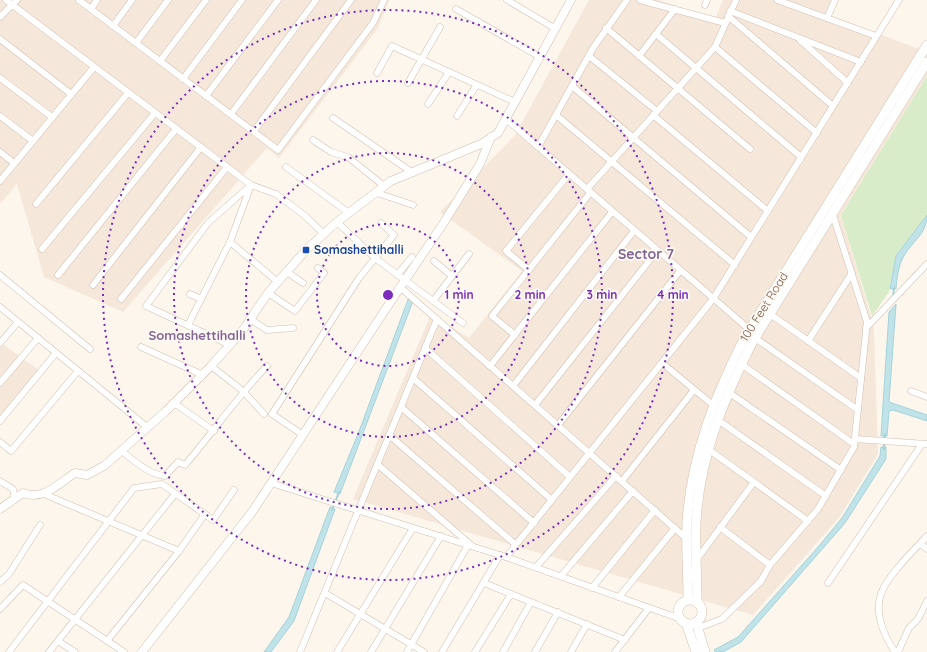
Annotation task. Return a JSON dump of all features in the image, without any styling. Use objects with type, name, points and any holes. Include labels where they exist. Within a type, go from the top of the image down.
[{"type":"main road","name":"100 Feet Road","points":[[702,652],[697,625],[702,614],[701,608],[693,601],[687,522],[691,484],[699,448],[713,405],[724,379],[750,330],[925,51]]},
{"type":"main road","name":"100 Feet Road","points":[[693,601],[697,559],[696,523],[700,486],[708,449],[728,392],[755,338],[927,62]]},
{"type":"main road","name":"100 Feet Road","points":[[693,601],[680,607],[678,613],[702,652]]},
{"type":"main road","points":[[683,621],[697,625]]},
{"type":"street","points":[[6,0],[15,3],[94,67],[251,185],[276,194],[304,215],[324,234]]},
{"type":"street","points":[[79,0],[278,150],[373,23],[384,0]]},
{"type":"street","points":[[91,9],[97,0]]},
{"type":"street","points":[[113,26],[132,0]]},
{"type":"street","points":[[136,43],[168,0]]},
{"type":"street","points":[[160,61],[206,0]]},
{"type":"street","points":[[183,78],[242,0]]},
{"type":"street","points":[[206,96],[278,0]]},
{"type":"street","points":[[231,114],[316,0]]},
{"type":"street","points":[[254,131],[351,0]]},
{"type":"street","points":[[507,0],[556,29]]},
{"type":"street","points":[[538,147],[589,56],[606,28],[627,0]]},
{"type":"street","points":[[640,0],[724,23]]},
{"type":"street","points":[[515,335],[492,316],[612,162],[715,47],[724,23],[736,0]]},
{"type":"street","points":[[777,0],[876,36]]},
{"type":"street","points":[[827,18],[835,0]]},
{"type":"street","points":[[442,652],[484,583],[503,556],[516,545],[713,299],[899,0]]},
{"type":"street","points":[[0,509],[23,493],[31,496],[44,494],[75,473],[87,475],[104,466],[203,375],[230,345],[268,293],[306,250],[337,222],[391,181],[481,144],[498,132],[556,29],[569,1]]},
{"type":"street","points":[[0,17],[15,3]]},
{"type":"street","points":[[456,9],[540,57]]},
{"type":"street","points":[[639,56],[675,9]]},
{"type":"street","points":[[729,14],[795,36],[861,62]]},
{"type":"street","points":[[729,14],[833,106]]},
{"type":"street","points":[[408,83],[440,27]]},
{"type":"street","points":[[606,28],[750,149]]},
{"type":"street","points":[[656,34],[802,157]]},
{"type":"street","points":[[795,36],[848,82]]},
{"type":"street","points":[[0,39],[71,94]]},
{"type":"street","points":[[377,73],[392,46],[476,86],[515,102]]},
{"type":"street","points":[[715,47],[817,133]]},
{"type":"street","points":[[589,56],[768,211]]},
{"type":"street","points":[[0,181],[94,67]]},
{"type":"street","points":[[428,104],[449,72]]},
{"type":"street","points":[[0,78],[52,117]]},
{"type":"street","points":[[457,116],[476,86]]},
{"type":"street","points":[[572,86],[752,237]]},
{"type":"street","points":[[36,204],[128,93]]},
{"type":"street","points":[[42,249],[155,113]]},
{"type":"street","points":[[556,115],[735,264]]},
{"type":"street","points":[[0,116],[33,141]]},
{"type":"street","points":[[333,118],[413,173]]},
{"type":"street","points":[[506,119],[750,330]]},
{"type":"street","points":[[58,275],[176,129]]},
{"type":"street","points":[[142,652],[252,512],[443,224],[480,164],[491,137]]},
{"type":"street","points":[[313,140],[331,152],[348,158],[384,186]]},
{"type":"street","points":[[93,285],[201,147]]},
{"type":"street","points":[[0,152],[14,163]]},
{"type":"street","points":[[121,299],[227,167]]},
{"type":"street","points":[[286,167],[349,213]]},
{"type":"street","points":[[529,270],[506,251],[569,174]]},
{"type":"street","points":[[188,326],[230,242],[251,185]]},
{"type":"street","points":[[230,345],[146,306],[208,223],[251,185]]},
{"type":"street","points":[[377,193],[413,205]]},
{"type":"street","points":[[697,625],[722,619],[761,581],[770,565],[808,521],[826,496],[855,442],[867,322],[829,203]]},
{"type":"street","points":[[490,366],[612,212]]},
{"type":"street","points":[[337,222],[375,258],[397,275],[402,284],[437,319],[688,539]]},
{"type":"street","points":[[303,435],[272,414],[359,278],[394,235],[382,223]]},
{"type":"street","points":[[513,386],[634,231]]},
{"type":"street","points":[[230,242],[278,282]]},
{"type":"street","points":[[535,405],[657,251]]},
{"type":"street","points":[[433,301],[469,254]]},
{"type":"street","points":[[397,275],[412,257]]},
{"type":"street","points":[[434,261],[452,276]]},
{"type":"street","points":[[866,328],[927,264]]},
{"type":"street","points":[[268,293],[295,311],[324,273],[318,268]]},
{"type":"street","points":[[558,425],[680,271]]},
{"type":"street","points":[[287,272],[303,283]]},
{"type":"street","points":[[808,341],[852,273]]},
{"type":"street","points":[[0,275],[90,349]]},
{"type":"street","points":[[402,284],[433,301],[463,323]]},
{"type":"street","points":[[190,294],[201,299]]},
{"type":"street","points":[[0,307],[147,428]]},
{"type":"street","points":[[770,314],[861,378]]},
{"type":"street","points":[[250,319],[267,330],[293,328]]},
{"type":"street","points":[[300,652],[437,319]]},
{"type":"street","points":[[0,343],[18,322]]},
{"type":"street","points":[[0,383],[38,338]]},
{"type":"street","points":[[755,338],[858,410]]},
{"type":"street","points":[[141,347],[203,375]]},
{"type":"street","points":[[425,348],[570,477]]},
{"type":"street","points":[[0,421],[56,353]]},
{"type":"street","points":[[662,363],[713,405]]},
{"type":"street","points":[[741,364],[855,442],[888,440],[924,444],[828,583]]},
{"type":"street","points":[[211,366],[243,391],[264,414]]},
{"type":"street","points":[[121,450],[131,459],[158,475],[165,476],[178,462],[185,465],[214,431],[243,391],[267,366]]},
{"type":"street","points":[[0,442],[11,451],[78,371]]},
{"type":"street","points":[[413,378],[552,500]]},
{"type":"street","points":[[622,481],[694,390]]},
{"type":"street","points":[[911,391],[927,397]]},
{"type":"street","points":[[728,392],[841,470]]},
{"type":"street","points":[[174,403],[214,431]]},
{"type":"street","points":[[401,407],[534,522]]},
{"type":"street","points":[[718,420],[826,496]]},
{"type":"street","points":[[390,435],[516,545]]},
{"type":"street","points":[[708,449],[808,521]]},
{"type":"street","points":[[377,464],[471,546]]},
{"type":"street","points":[[536,567],[616,476]]},
{"type":"street","points":[[0,481],[13,489],[15,498]]},
{"type":"street","points":[[697,559],[754,482]]},
{"type":"street","points":[[271,483],[536,567],[683,621]]},
{"type":"street","points":[[9,652],[134,488],[162,484],[213,520],[234,490]]},
{"type":"street","points":[[561,576],[633,491]]},
{"type":"street","points":[[44,494],[179,551]]},
{"type":"street","points":[[49,652],[175,494]]},
{"type":"street","points":[[592,588],[655,510]]},
{"type":"street","points":[[107,641],[179,551],[204,514]]},
{"type":"street","points":[[0,582],[9,574],[40,525]]},
{"type":"street","points":[[337,652],[413,528]]},
{"type":"street","points":[[619,597],[675,528]]},
{"type":"street","points":[[720,528],[770,565]]},
{"type":"street","points":[[371,652],[441,536]]},
{"type":"street","points":[[927,536],[900,566],[881,594],[879,613],[883,631],[896,652],[909,628],[925,611],[927,601]]},
{"type":"street","points":[[920,544],[927,549]]},
{"type":"street","points":[[407,652],[471,546]]},
{"type":"street","points":[[484,583],[625,640]]},
{"type":"street","points":[[0,609],[23,584],[74,620],[124,652]]},
{"type":"street","points":[[325,593],[424,652]]},
{"type":"street","points":[[475,652],[511,594]]},
{"type":"street","points":[[503,652],[532,602]]},
{"type":"street","points":[[615,652],[650,608]]},
{"type":"street","points":[[535,652],[558,612]]},
{"type":"street","points":[[571,652],[587,624]]},
{"type":"street","points":[[58,641],[75,652]]},
{"type":"shaded area","points":[[0,0],[389,0],[378,28],[279,158],[267,148],[123,312],[44,277],[17,184],[0,204]]},
{"type":"shaded area","points":[[589,0],[658,0],[715,19],[723,0],[836,0],[829,15],[927,52],[927,76],[841,215],[874,330],[878,454],[839,518],[753,615],[353,499],[431,314],[469,338],[522,271],[440,212],[515,135]]},
{"type":"shaded area","points":[[0,342],[40,371],[0,424]]},
{"type":"green space","points":[[927,76],[927,215],[896,256],[889,292],[872,316],[841,215]]},
{"type":"water","points":[[927,215],[925,227],[908,250],[900,264],[896,289],[890,289],[896,256]]},
{"type":"water","points":[[409,297],[413,301],[340,494],[334,492],[358,434]]},
{"type":"water","points":[[896,304],[889,402],[927,415],[927,421],[893,410],[889,411],[887,436],[881,436],[889,312]]},
{"type":"water","points":[[881,447],[886,447],[886,459],[845,523],[741,642],[723,652],[716,652],[714,650],[738,637],[842,518],[880,456]]},
{"type":"water","points":[[330,507],[335,509],[294,621],[271,652],[264,652],[289,617]]},
{"type":"waterway","points":[[893,297],[894,288]]},
{"type":"waterway","points":[[884,449],[885,434]]},
{"type":"waterway","points":[[332,510],[339,492]]},
{"type":"place","name":"Somashettihalli","points":[[306,250]]},
{"type":"district","name":"Sector 7","points":[[646,254]]},
{"type":"district","name":"Somashettihalli","points":[[197,335]]}]
